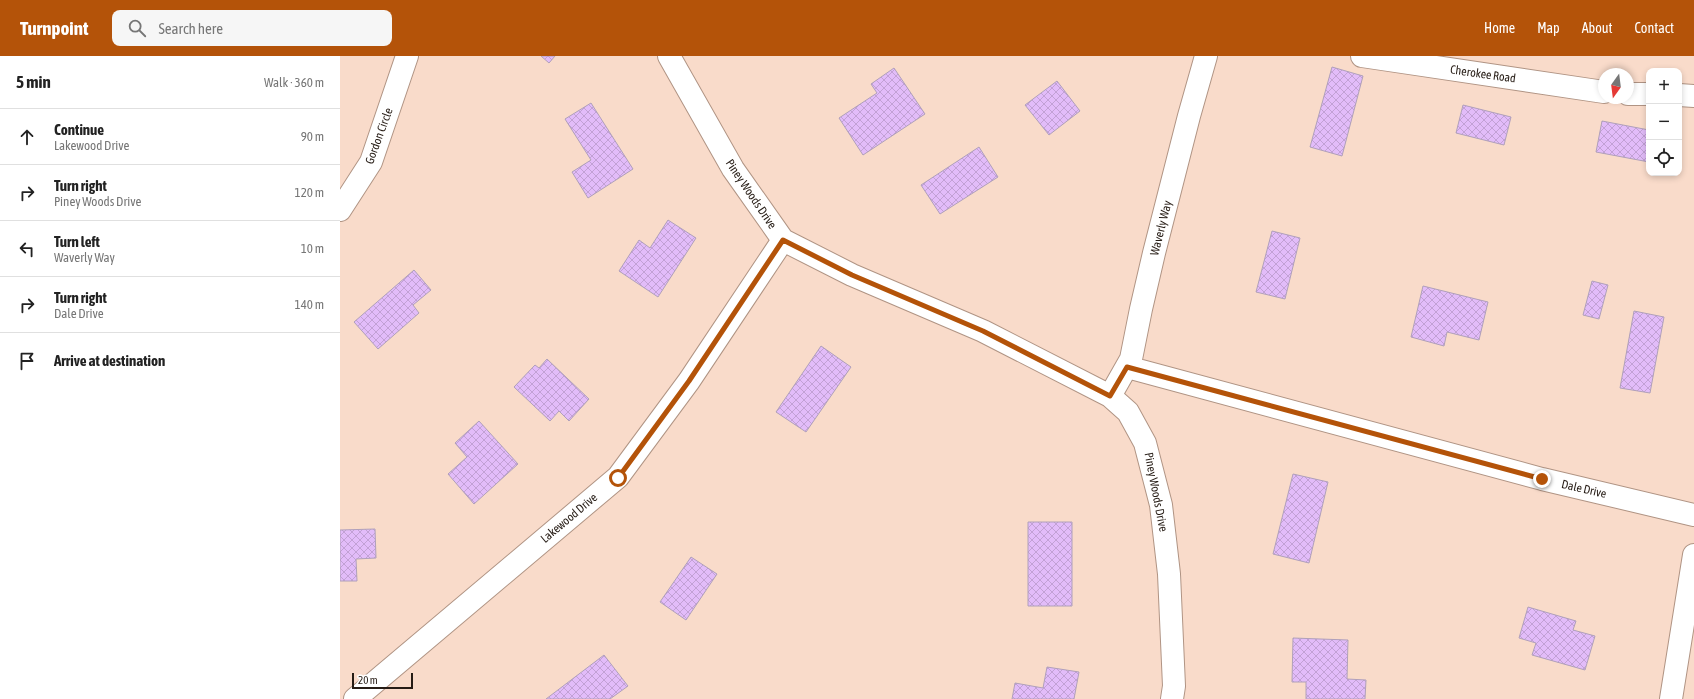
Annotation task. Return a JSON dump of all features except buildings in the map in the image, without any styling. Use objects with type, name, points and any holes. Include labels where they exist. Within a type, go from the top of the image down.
[{"type":"street","name":"Gordon Circle","points":[[340,210],[371,162],[407,56]]},
{"type":"street","name":"Piney Woods Drive","points":[[669,56],[733,169],[783,240],[852,275],[983,331],[1110,396],[1128,412],[1146,443],[1161,505],[1169,574],[1174,686],[1172,699]]},
{"type":"street","name":"Waverly Way","points":[[1110,396],[1131,359],[1154,253],[1206,56]]},
{"type":"street","name":"Cherokee Road","points":[[1362,56],[1598,91]]},
{"type":"street","points":[[1634,94],[1646,94]]},
{"type":"street","points":[[1682,95],[1694,96]]},
{"type":"street","name":"Lakewood Drive","points":[[355,699],[618,478],[689,381],[783,240]]},
{"type":"street","name":"Dale Drive","points":[[1127,367],[1542,479],[1694,515]]},
{"type":"street","points":[[1671,699],[1694,555]]},
{"type":"route","points":[[618,478],[689,381],[783,240],[852,275],[983,331],[1110,396],[1127,367],[1542,479]]}]
